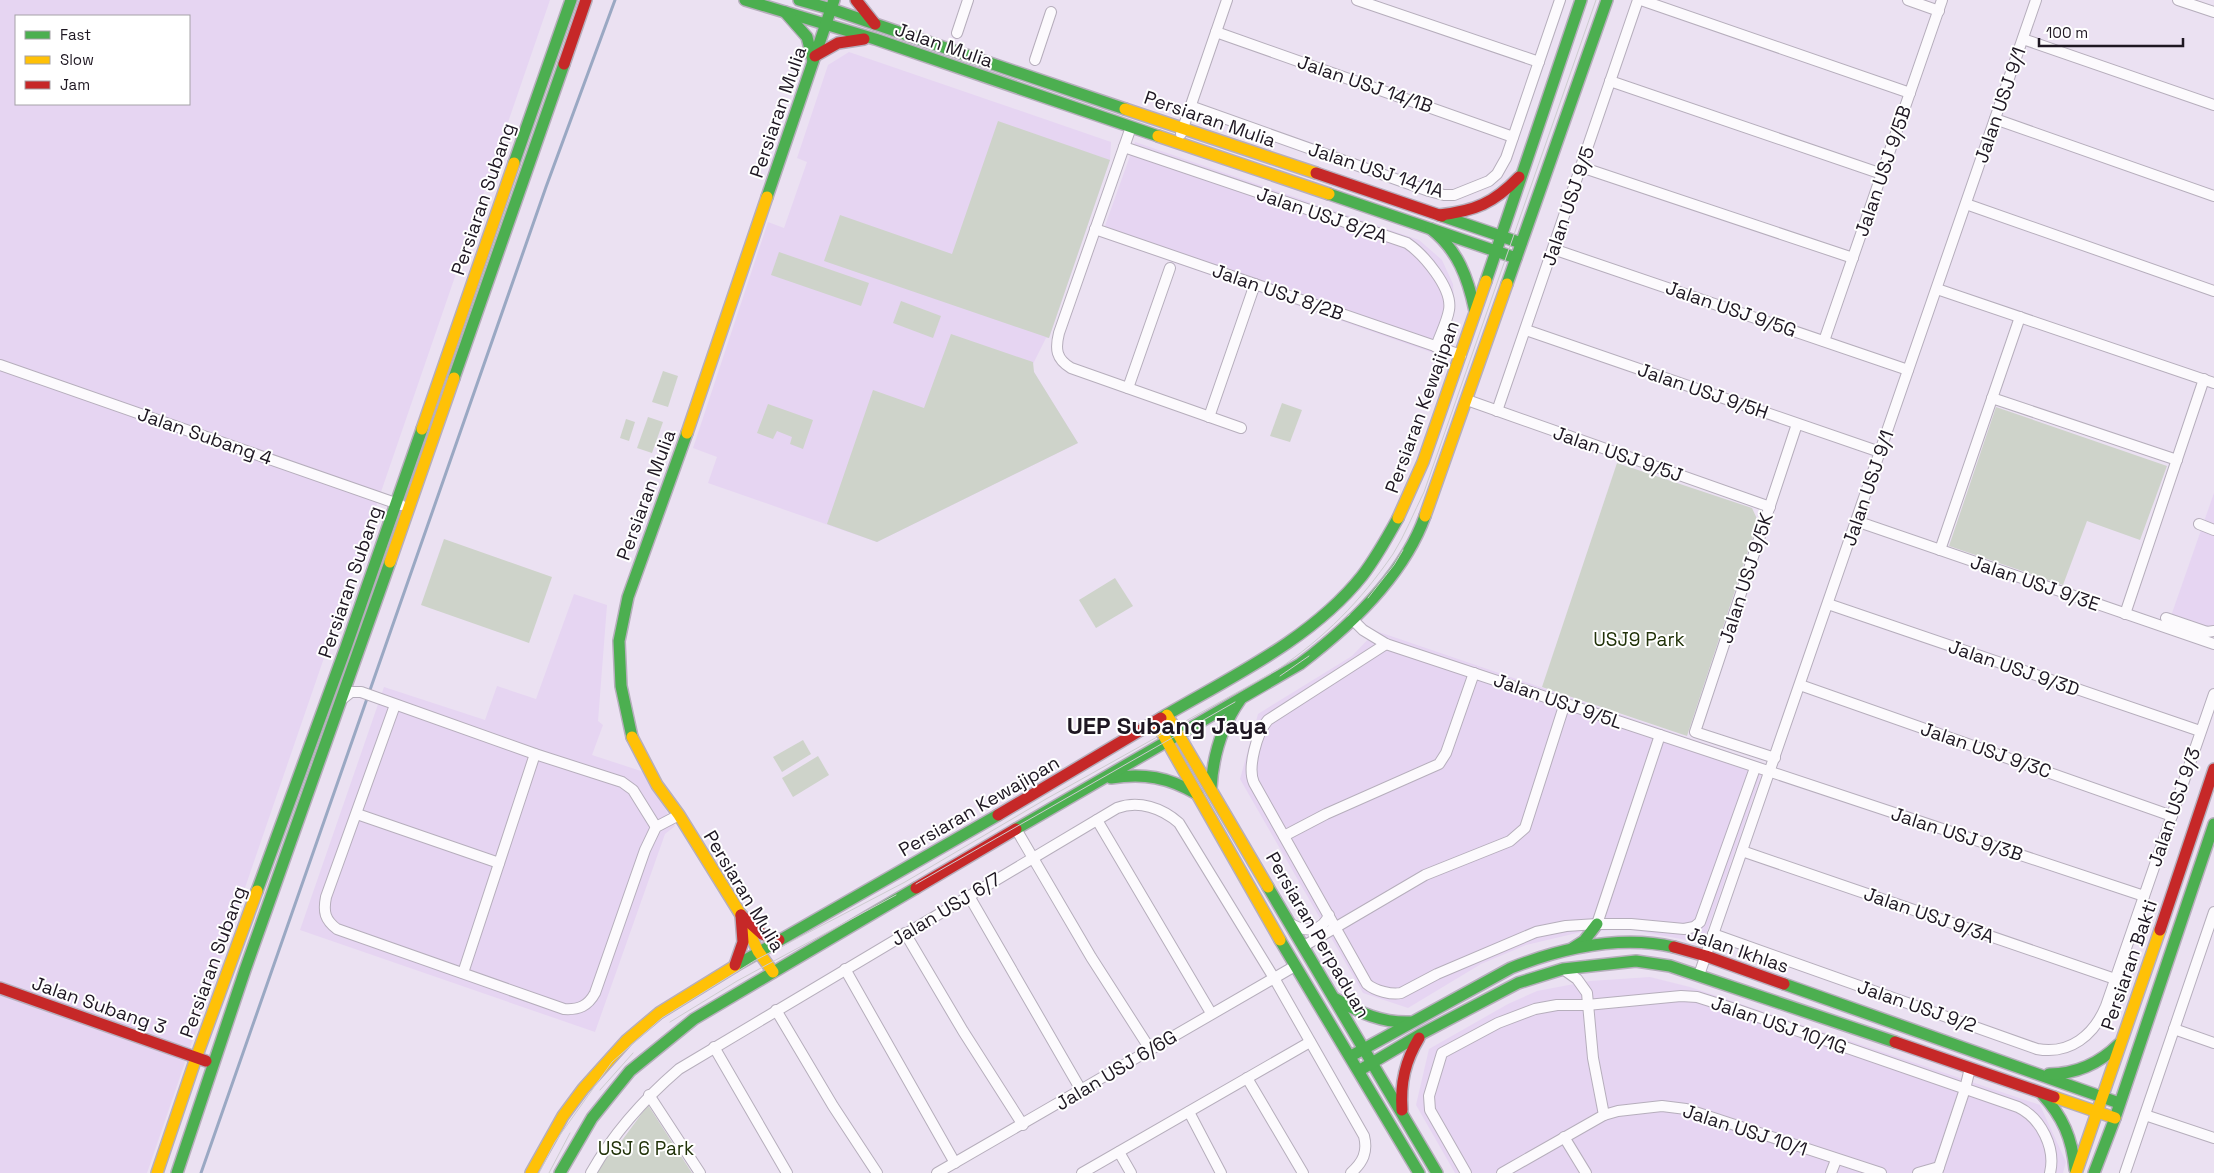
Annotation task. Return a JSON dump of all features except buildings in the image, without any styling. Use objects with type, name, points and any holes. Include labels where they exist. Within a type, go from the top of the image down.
[{"type":"main road","name":"Persiaran Subang","points":[[157,1173],[196,1058],[346,647],[571,0]]},
{"type":"main road","name":"Persiaran Subang","points":[[177,1173],[245,970],[586,0]]},
{"type":"main road","name":"Jalan Mulia","points":[[745,0],[826,23],[1131,127]]},
{"type":"main road","name":"Persiaran Mulia","points":[[800,0],[833,4],[875,24],[1521,243]]},
{"type":"main road","points":[[856,0],[875,24]]},
{"type":"main road","name":"Persiaran Kewajipan","points":[[531,1173],[563,1116],[583,1089],[610,1058],[659,1013],[758,951],[1024,800],[1287,643],[1332,607],[1369,567],[1390,534],[1414,486],[1502,237],[1582,0]]},
{"type":"main road","name":"Persiaran Kewajipan","points":[[560,1173],[592,1118],[630,1071],[694,1020],[1016,828],[1104,779],[1166,740],[1300,664],[1327,645],[1386,584],[1411,546],[1428,508],[1607,0]]},
{"type":"main road","name":"Persiaran Mulia","points":[[773,972],[758,951],[741,915],[679,814],[652,777],[632,737],[627,720],[619,662],[622,620],[833,4]]},
{"type":"main road","points":[[783,10],[807,37],[814,59]]},
{"type":"main road","points":[[814,59],[823,49],[839,41],[856,38],[875,40]]},
{"type":"main road","name":"Persiaran Kewajipan","points":[[1473,382],[1500,328],[1521,278],[1560,155],[1571,102]]},
{"type":"main road","name":"Persiaran Mulia","points":[[1131,127],[1516,258]]},
{"type":"main road","points":[[1439,215],[1476,210],[1503,195],[1524,173]]},
{"type":"main road","points":[[1432,229],[1444,237],[1460,260],[1470,285],[1475,314]]},
{"type":"main road","points":[[1211,788],[1212,763],[1216,746],[1229,716],[1244,696]]},
{"type":"main road","name":"Persiaran Perpaduan","points":[[1167,715],[1293,925],[1363,1049],[1437,1173]]},
{"type":"main road","name":"Persiaran Perpaduan","points":[[1156,722],[1295,966],[1360,1070],[1419,1173]]},
{"type":"main road","name":"Persiaran Bakti","points":[[2075,1173],[2104,1097],[2214,768]]},
{"type":"main road","points":[[1104,779],[1140,774],[1156,776],[1170,779],[1197,794]]},
{"type":"main road","points":[[2200,810],[2214,814]]},
{"type":"main road","name":"Persiaran Bakti","points":[[2094,1173],[2115,1118],[2214,824]]},
{"type":"main road","points":[[741,915],[762,934],[779,940]]},
{"type":"main road","points":[[735,965],[743,942],[741,915]]},
{"type":"main road","points":[[1597,924],[1602,938],[1610,944]]},
{"type":"main road","points":[[1572,949],[1584,942],[1597,924]]},
{"type":"main road","name":"Jalan Ikhlas","points":[[1351,1056],[1511,968],[1530,960],[1572,949],[1610,944],[1646,943],[1680,948],[1706,956],[2120,1103]]},
{"type":"main road","name":"Jalan Ikhlas","points":[[1360,1070],[1422,1034],[1518,983],[1563,969],[1636,961],[1670,966],[1699,975],[2115,1118]]},
{"type":"main road","name":"Jalan Subang 3","points":[[0,988],[215,1064]]},
{"type":"main road","points":[[1333,997],[1357,1012],[1372,1018],[1401,1023],[1413,1022]]},
{"type":"main road","points":[[1402,1113],[1400,1093],[1405,1064],[1410,1051],[1422,1034]]},
{"type":"main road","points":[[2037,1074],[2065,1075],[2084,1069],[2103,1059],[2122,1039]]},
{"type":"main road","points":[[1960,1046],[1971,1061],[1970,1068]]},
{"type":"main road","points":[[2039,1092],[2061,1116],[2068,1129],[2073,1144],[2075,1173]]},
{"type":"street","points":[[957,33],[968,0]]},
{"type":"street","points":[[1179,144],[1182,128],[1227,0]]},
{"type":"street","points":[[1357,0],[1539,62]]},
{"type":"street","name":"Jalan USJ 14/1A","points":[[1190,106],[1444,195],[1454,195],[1489,182],[1498,174],[1506,158],[1560,0]]},
{"type":"street","points":[[1639,0],[1910,93]]},
{"type":"street","name":"Jalan USJ 9/5","points":[[1497,411],[1639,0]]},
{"type":"street","points":[[1908,0],[1939,11]]},
{"type":"street","name":"Jalan USJ 9/5B","points":[[1824,341],[1942,0]]},
{"type":"street","name":"Jalan USJ 9/1","points":[[1699,975],[2036,0]]},
{"type":"street","points":[[2178,0],[2214,12]]},
{"type":"street","points":[[1035,60],[1051,12]]},
{"type":"street","name":"Jalan USJ 14/1B","points":[[1216,32],[1513,137]]},
{"type":"street","points":[[2023,39],[2214,105]]},
{"type":"street","points":[[1610,81],[1882,174]]},
{"type":"street","points":[[1995,119],[2214,196]]},
{"type":"street","points":[[1131,127],[1059,333],[1056,349],[1058,357],[1071,368],[1241,428]]},
{"type":"street","name":"Jalan USJ 8/2A","points":[[1124,147],[1406,243],[1428,262],[1447,295],[1450,308],[1436,346]]},
{"type":"street","points":[[1581,167],[1853,258]]},
{"type":"street","points":[[1966,204],[2214,291]]},
{"type":"street","name":"Jalan USJ 8/2B","points":[[1095,229],[1461,355]]},
{"type":"street","name":"Jalan USJ 9/5G","points":[[1553,249],[1908,370]]},
{"type":"street","points":[[1128,388],[1170,268]]},
{"type":"street","points":[[1209,417],[1255,284]]},
{"type":"street","points":[[1937,289],[2209,381],[2177,460],[2125,614]]},
{"type":"street","points":[[1940,550],[2020,317]]},
{"type":"street","name":"Jalan USJ 9/5H","points":[[1526,330],[1880,452]]},
{"type":"street","name":"Jalan Subang 4","points":[[0,365],[409,508]]},
{"type":"street","points":[[1992,398],[2177,460]]},
{"type":"street","name":"Jalan USJ 9/5J","points":[[1467,400],[1770,507]]},
{"type":"street","name":"Jalan USJ 9/5K","points":[[1775,758],[1695,732],[1797,424]]},
{"type":"street","name":"Jalan USJ 9/3E","points":[[1856,521],[2214,644]]},
{"type":"street","points":[[2199,524],[2214,530]]},
{"type":"street","name":"Jalan USJ 9/3D","points":[[1828,604],[2200,732]]},
{"type":"street","points":[[2166,618],[2207,632],[2214,631]]},
{"type":"street","name":"Jalan USJ 9/5L","points":[[1352,619],[1363,630],[1386,644],[1770,772]]},
{"type":"street","points":[[1386,644],[1268,720],[1264,724],[1250,767],[1251,773],[1284,836],[1368,984],[1374,988],[1396,994],[1472,958],[1536,932],[1566,926],[1631,924],[1684,929],[1694,927],[1700,922],[1755,768]]},
{"type":"street","points":[[354,662],[352,678],[354,685],[361,692]]},
{"type":"street","points":[[1284,836],[1326,814],[1439,764],[1446,753],[1474,673]]},
{"type":"street","name":"Jalan USJ 9/3C","points":[[1800,685],[2172,816]]},
{"type":"street","points":[[339,701],[351,692],[361,692],[535,754],[622,782],[633,790],[656,827]]},
{"type":"street","name":"Jalan USJ 9/3","points":[[2106,1006],[2214,694]]},
{"type":"street","points":[[1304,946],[1425,875],[1510,841],[1520,834],[1525,828],[1565,704]]},
{"type":"street","points":[[395,705],[326,897],[324,916],[337,929],[564,1008],[574,1009],[590,1002],[595,993],[624,906],[645,850],[656,827],[679,814]]},
{"type":"street","points":[[1597,924],[1660,735]]},
{"type":"street","points":[[463,973],[535,754]]},
{"type":"street","name":"Jalan USJ 9/3B","points":[[1770,772],[2144,896]]},
{"type":"street","name":"Jalan USJ 6/7","points":[[591,1173],[612,1139],[649,1095],[679,1069],[1117,808],[1126,804],[1136,804],[1161,810],[1176,820],[1186,832],[1274,978],[1364,1136],[1366,1151],[1358,1166],[1351,1173]]},
{"type":"street","points":[[357,814],[499,864]]},
{"type":"street","points":[[1097,820],[1211,1013]]},
{"type":"street","points":[[1016,828],[1091,957],[1150,1049]]},
{"type":"street","name":"Jalan USJ 9/3A","points":[[1742,851],[2116,979]]},
{"type":"street","points":[[969,896],[1082,1090]]},
{"type":"street","points":[[2125,1173],[2214,912]]},
{"type":"street","points":[[1293,925],[1305,931],[1310,931],[1324,924],[1329,915]]},
{"type":"street","points":[[905,933],[1022,1125]]},
{"type":"street","name":"Jalan USJ 9/2","points":[[1714,934],[2048,1051],[2062,1049],[2090,1034],[2099,1023],[2106,1006]]},
{"type":"street","points":[[2203,944],[2214,947]]},
{"type":"street","name":"Jalan USJ 6/6G","points":[[937,1173],[1295,966]]},
{"type":"street","points":[[845,969],[955,1163]]},
{"type":"street","points":[[1563,969],[1577,979],[1584,988],[1593,1058],[1604,1115]]},
{"type":"street","name":"Jalan USJ 10/1G","points":[[1466,1173],[1430,1110],[1429,1096],[1442,1053],[1498,1023],[1535,1009],[1556,1005],[1587,1005],[1681,996],[1697,997],[1738,1010],[2029,1112],[2050,1148],[2052,1162],[2050,1173]]},
{"type":"street","points":[[776,1010],[833,1106],[877,1173]]},
{"type":"street","points":[[2174,1029],[2214,1043]]},
{"type":"street","points":[[1082,1173],[1310,1042]]},
{"type":"street","points":[[714,1047],[787,1173]]},
{"type":"street","points":[[1918,1173],[1938,1170],[1965,1089],[1970,1068]]},
{"type":"street","points":[[1247,1078],[1303,1173]]},
{"type":"street","points":[[649,1095],[700,1173]]},
{"type":"street","name":"Jalan USJ 10/1","points":[[1502,1173],[1604,1115],[1618,1111],[1662,1106],[1686,1109],[1836,1160],[1881,1173]]},
{"type":"street","points":[[1189,1112],[1221,1173]]},
{"type":"street","points":[[2145,1115],[2214,1138]]},
{"type":"street","points":[[1564,1137],[1586,1173]]},
{"type":"street","points":[[1118,1152],[1130,1173]]},
{"type":"street","points":[[1831,1173],[1836,1160]]},
{"type":"shaded area","points":[[0,0],[550,0],[147,1173],[0,1173]]},
{"type":"shaded area","points":[[849,52],[1111,142],[1110,160],[1049,338],[1046,338],[1032,366],[1078,443],[877,542],[708,483],[717,457],[693,448],[768,222],[784,228],[807,162],[797,158],[828,65]]},
{"type":"shaded area","points":[[1135,142],[1419,240],[1442,260],[1453,284],[1454,304],[1442,356],[1101,237]]},
{"type":"shaded area","points":[[2214,493],[2214,626],[2212,628],[2171,616]]},
{"type":"shaded area","points":[[574,594],[607,605],[598,721],[603,725],[592,755],[644,772],[675,826],[665,834],[595,1032],[300,930],[384,687],[485,720],[497,686],[536,699]]},
{"type":"shaded area","points":[[1376,631],[1765,764],[1703,943],[1627,929],[1581,932],[1526,945],[1481,964],[1408,1008],[1363,993],[1240,779],[1258,714],[1352,656]]},
{"type":"shaded area","points":[[1650,977],[1690,987],[2040,1105],[2066,1162],[2063,1173],[1455,1173],[1416,1105],[1429,1049],[1508,1004],[1537,991],[1590,981]]},
{"type":"green space","points":[[998,121],[1110,160],[1049,338],[824,261],[840,215],[952,254]]},
{"type":"green space","points":[[779,252],[869,283],[861,306],[771,275]]},
{"type":"green space","points":[[901,301],[941,316],[933,338],[893,323]]},
{"type":"green space","points":[[951,334],[1033,362],[1034,372],[1078,443],[877,542],[827,524],[873,390],[924,408]]},
{"type":"green space","points":[[663,371],[678,376],[668,407],[652,402]]},
{"type":"green space","points":[[1282,403],[1302,410],[1290,442],[1270,436]]},
{"type":"green space","points":[[768,404],[813,420],[803,449],[790,444],[792,437],[777,431],[773,439],[757,433]]},
{"type":"green space","points":[[1996,407],[2167,466],[2140,540],[2087,521],[2063,585],[1949,546]]},
{"type":"green space","points":[[648,417],[663,422],[652,453],[637,448]]},
{"type":"green space","points":[[626,419],[635,422],[629,441],[620,438]]},
{"type":"green space","name":"USJ9 Park","points":[[1617,463],[1752,508],[1758,521],[1687,736],[1542,687]]},
{"type":"green space","points":[[444,539],[552,577],[529,643],[421,605]]},
{"type":"green space","points":[[1115,578],[1133,606],[1096,628],[1079,600]]},
{"type":"green space","points":[[803,740],[811,754],[782,772],[773,757]]},
{"type":"green space","points":[[818,756],[829,775],[793,797],[782,778]]},
{"type":"green space","name":"USJ 6 Park","points":[[648,1105],[692,1173],[594,1173],[609,1151],[612,1154]]},
{"type":"waterway","points":[[201,1173],[546,187],[615,0]]},
{"type":"tram line","points":[[539,1173],[555,1142],[612,1062],[662,1018],[754,961],[905,882],[1046,799],[1277,670],[1311,645],[1341,618],[1368,588],[1393,554],[1424,492],[1596,0]]},
{"type":"tram line","points":[[1368,598],[1394,565],[1403,550]]},
{"type":"tram line","points":[[1280,676],[1309,656]]},
{"type":"tram line","points":[[916,884],[1235,702]]},
{"type":"tram line","points":[[670,1022],[737,981],[896,895]]},
{"type":"tram line","points":[[600,1090],[633,1053]]},
{"type":"tram line","points":[[549,1173],[570,1133]]},
{"type":"traffic: fast","points":[[514,163],[571,0]]},
{"type":"traffic: fast","points":[[745,0],[875,39],[1158,136]]},
{"type":"traffic: fast","points":[[799,0],[831,9],[1125,109]]},
{"type":"traffic: fast","points":[[767,197],[834,0]]},
{"type":"traffic: fast","points":[[1486,281],[1581,0]]},
{"type":"traffic: fast","points":[[1507,284],[1607,0]]},
{"type":"traffic: fast","points":[[785,12],[807,37],[813,61]]},
{"type":"traffic: fast","points":[[454,378],[564,64]]},
{"type":"traffic: fast","points":[[1329,194],[1516,258]]},
{"type":"traffic: fast","points":[[1442,216],[1521,243]]},
{"type":"traffic: fast","points":[[1431,229],[1455,255],[1469,287],[1475,311]]},
{"type":"traffic: fast","points":[[257,891],[346,647],[422,429]]},
{"type":"traffic: fast","points":[[632,737],[621,686],[619,641],[628,597],[687,433]]},
{"type":"traffic: fast","points":[[1016,829],[1300,664],[1337,634],[1373,598],[1404,559],[1416,538],[1425,516]]},
{"type":"traffic: fast","points":[[1161,718],[1268,656],[1319,619],[1342,599],[1362,576],[1377,555],[1398,518]]},
{"type":"traffic: fast","points":[[177,1173],[245,970],[390,562]]},
{"type":"traffic: fast","points":[[1211,788],[1219,742],[1228,720],[1240,700]]},
{"type":"traffic: fast","points":[[1111,778],[1134,776],[1156,778],[1166,780],[1197,794]]},
{"type":"traffic: fast","points":[[735,966],[998,815]]},
{"type":"traffic: fast","points":[[2094,1173],[2115,1118],[2214,824]]},
{"type":"traffic: fast","points":[[1268,887],[1437,1173]]},
{"type":"traffic: fast","points":[[560,1173],[592,1118],[630,1071],[694,1019],[916,888]]},
{"type":"traffic: fast","points":[[1573,948],[1584,941],[1597,924]]},
{"type":"traffic: fast","points":[[1280,940],[1419,1173]]},
{"type":"traffic: fast","points":[[1351,1056],[1511,968],[1530,961],[1571,949],[1612,943],[1633,942],[1674,947]]},
{"type":"traffic: fast","points":[[1360,1070],[1421,1034],[1518,983],[1563,969],[1636,961],[1670,966],[1895,1042]]},
{"type":"traffic: fast","points":[[1784,984],[2119,1103]]},
{"type":"traffic: fast","points":[[1336,999],[1354,1009],[1381,1019],[1410,1022]]},
{"type":"traffic: fast","points":[[2049,1074],[2078,1070],[2104,1057],[2119,1044]]},
{"type":"traffic: fast","points":[[2042,1094],[2056,1111],[2065,1128],[2072,1147],[2075,1169]]},
{"type":"traffic: slow","points":[[1125,109],[1316,173]]},
{"type":"traffic: slow","points":[[1158,136],[1329,194]]},
{"type":"traffic: slow","points":[[422,429],[514,163]]},
{"type":"traffic: slow","points":[[687,433],[767,197]]},
{"type":"traffic: slow","points":[[1398,518],[1423,462],[1486,281]]},
{"type":"traffic: slow","points":[[1425,516],[1507,284]]},
{"type":"traffic: slow","points":[[390,562],[454,378]]},
{"type":"traffic: slow","points":[[1167,715],[1268,887]]},
{"type":"traffic: slow","points":[[1156,722],[1280,940]]},
{"type":"traffic: slow","points":[[632,737],[657,785],[679,815],[741,915],[758,951],[773,972]]},
{"type":"traffic: slow","points":[[157,1173],[196,1058],[257,891]]},
{"type":"traffic: slow","points":[[2076,1173],[2160,930]]},
{"type":"traffic: slow","points":[[531,1173],[563,1116],[583,1089],[627,1040],[659,1013],[735,966]]},
{"type":"traffic: slow","points":[[2054,1097],[2115,1118]]},
{"type":"traffic: jam","points":[[564,64],[586,0]]},
{"type":"traffic: jam","points":[[856,0],[875,24]]},
{"type":"traffic: jam","points":[[815,56],[838,43],[864,39]]},
{"type":"traffic: jam","points":[[1316,173],[1442,216]]},
{"type":"traffic: jam","points":[[1439,215],[1463,211],[1483,204],[1501,193],[1519,177]]},
{"type":"traffic: jam","points":[[998,815],[1161,718]]},
{"type":"traffic: jam","points":[[2160,930],[2214,769]]},
{"type":"traffic: jam","points":[[916,888],[1016,829]]},
{"type":"traffic: jam","points":[[741,915],[762,934],[779,940]]},
{"type":"traffic: jam","points":[[735,965],[743,942],[741,915]]},
{"type":"traffic: jam","points":[[1674,947],[1706,956],[1784,984]]},
{"type":"traffic: jam","points":[[0,988],[206,1061]]},
{"type":"traffic: jam","points":[[1402,1110],[1405,1072],[1410,1055],[1419,1038]]},
{"type":"traffic: jam","points":[[1895,1042],[2054,1097]]},
{"type":"district","name":"UEP Subang Jaya","points":[[1167,725]]}]
